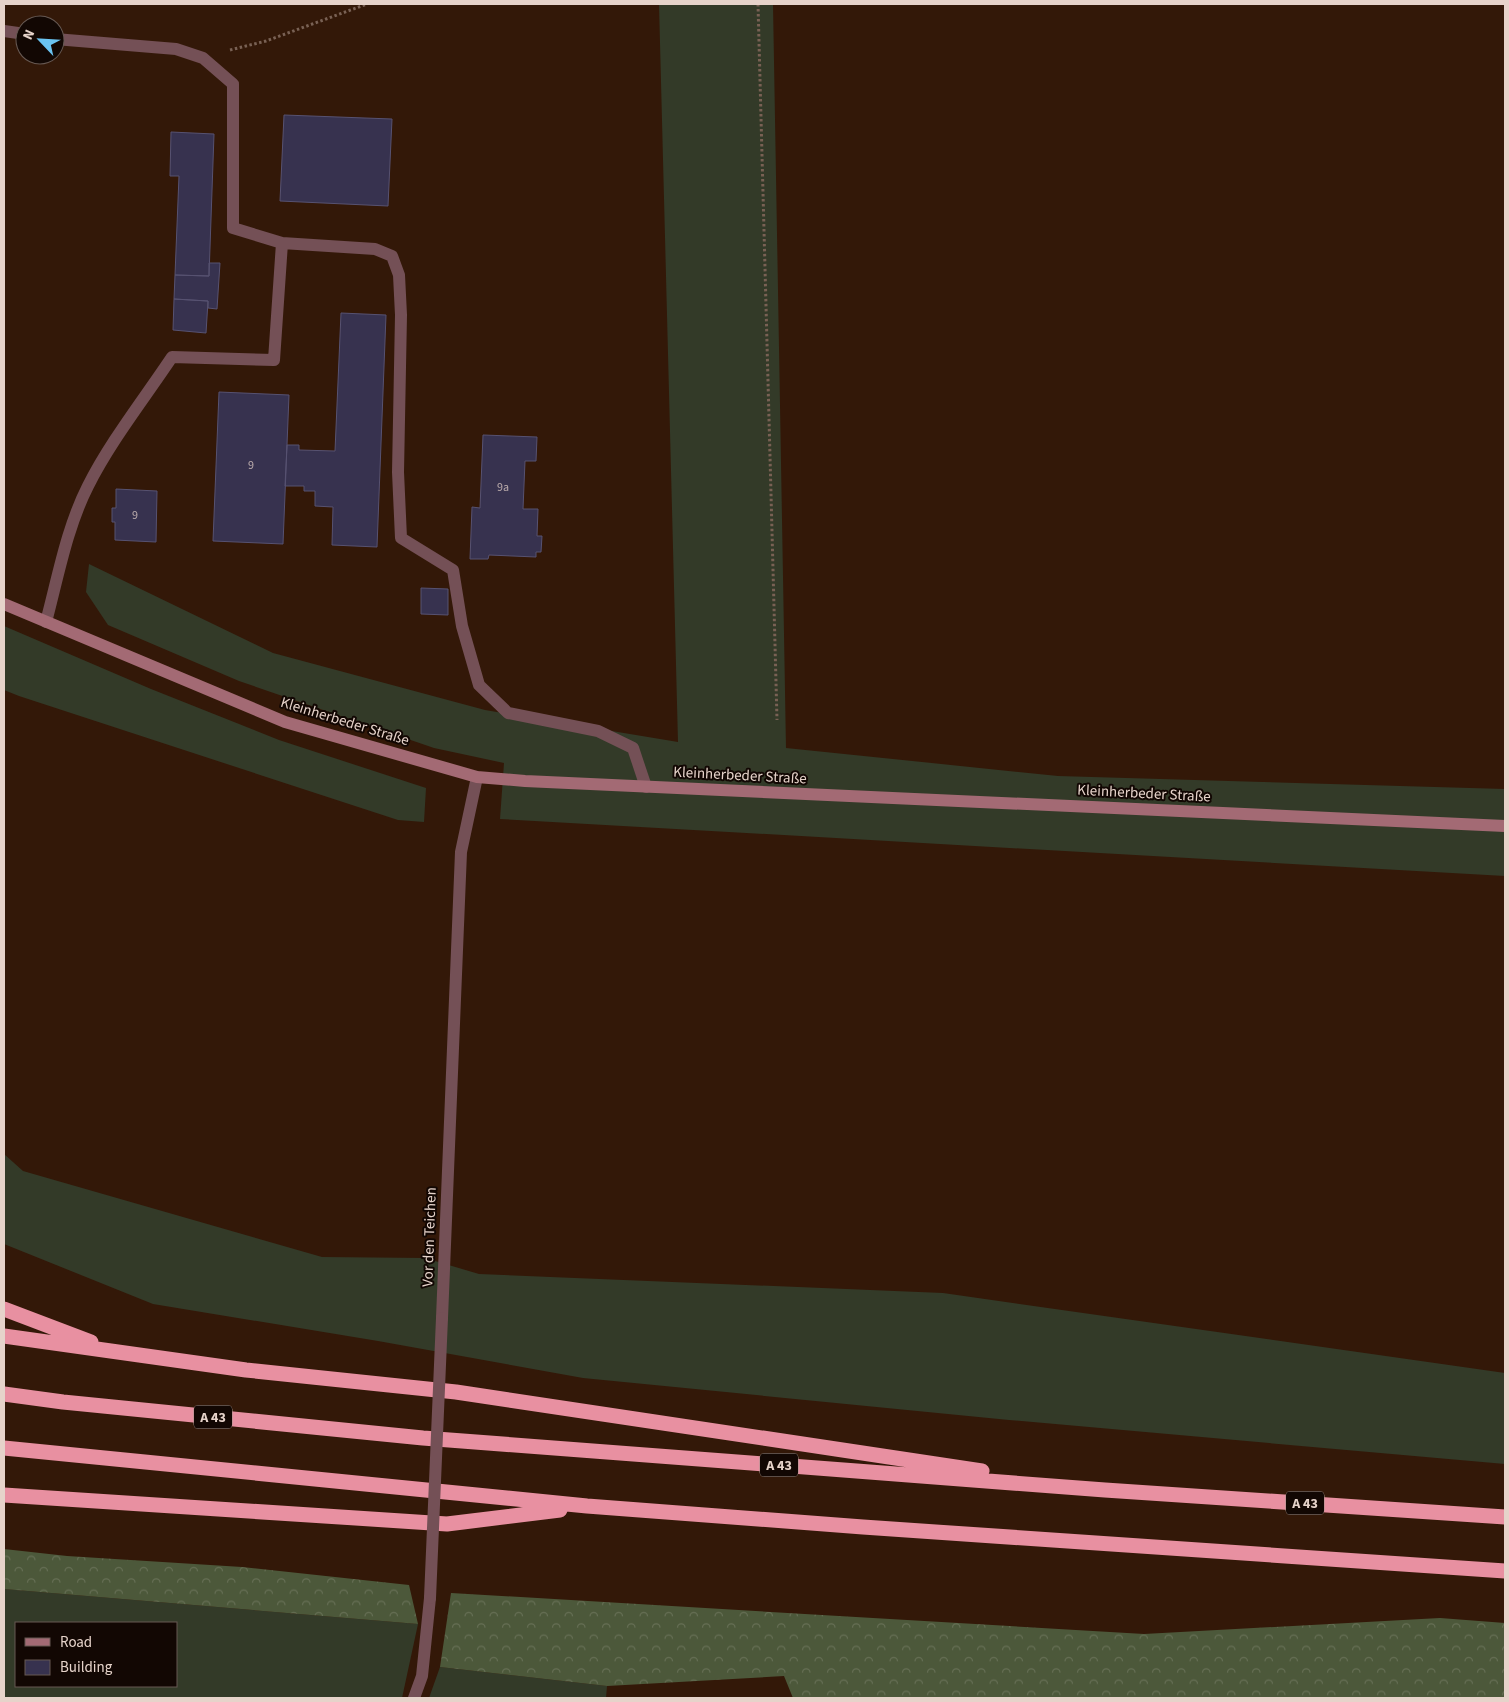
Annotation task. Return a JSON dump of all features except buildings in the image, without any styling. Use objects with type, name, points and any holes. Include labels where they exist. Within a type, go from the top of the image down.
[{"type":"highway","points":[[4,1309],[116,1351]]},
{"type":"highway","points":[[4,1336],[246,1370],[456,1392],[1105,1490]]},
{"type":"highway","name":"A 43","points":[[4,1394],[63,1402],[423,1438],[1105,1490],[1505,1517]]},
{"type":"highway","points":[[4,1448],[587,1506],[873,1528],[1505,1571]]},
{"type":"highway","points":[[4,1495],[447,1524],[587,1506]]},
{"type":"street","name":"Kleinherbeder Straße","points":[[4,604],[285,722],[477,777],[525,782],[1505,826]]},
{"type":"lane","points":[[65,40],[176,49],[203,58],[233,84],[234,228],[282,243],[375,249],[392,256],[399,275],[398,472],[402,538],[453,570],[462,626],[479,685],[508,713],[598,731],[633,748],[646,787]]},
{"type":"lane","points":[[46,622],[74,519],[88,486],[107,453],[172,358],[274,360],[282,243]]},
{"type":"lane","name":"Vor den Teichen","points":[[414,1698],[422,1676],[430,1598],[461,852],[477,777]]},
{"type":"path","points":[[203,58],[266,41],[366,4]]},
{"type":"path","points":[[758,4],[777,720]]},
{"type":"green space","points":[[659,4],[773,4],[786,748],[1058,776],[1505,789],[1505,876],[500,819],[504,763],[434,748],[239,681],[108,625],[86,592],[89,564],[273,653],[485,710],[678,742]]},
{"type":"green space","points":[[4,626],[151,689],[279,740],[426,788],[424,822],[398,820],[4,690]]},
{"type":"green space","points":[[4,1154],[23,1171],[322,1257],[425,1258],[479,1274],[943,1293],[1505,1373],[1505,1464],[1009,1420],[583,1378],[378,1341],[153,1304],[4,1244]]},
{"type":"green space","points":[[4,1549],[67,1556],[242,1567],[409,1585],[418,1624],[4,1589]]},
{"type":"green space","points":[[4,1589],[418,1624],[402,1698],[4,1698]]},
{"type":"green space","points":[[451,1593],[1144,1634],[1440,1618],[1505,1623],[1505,1698],[793,1698],[784,1676],[607,1686],[440,1667]]},
{"type":"green space","points":[[440,1667],[607,1686],[606,1698],[429,1698]]}]
